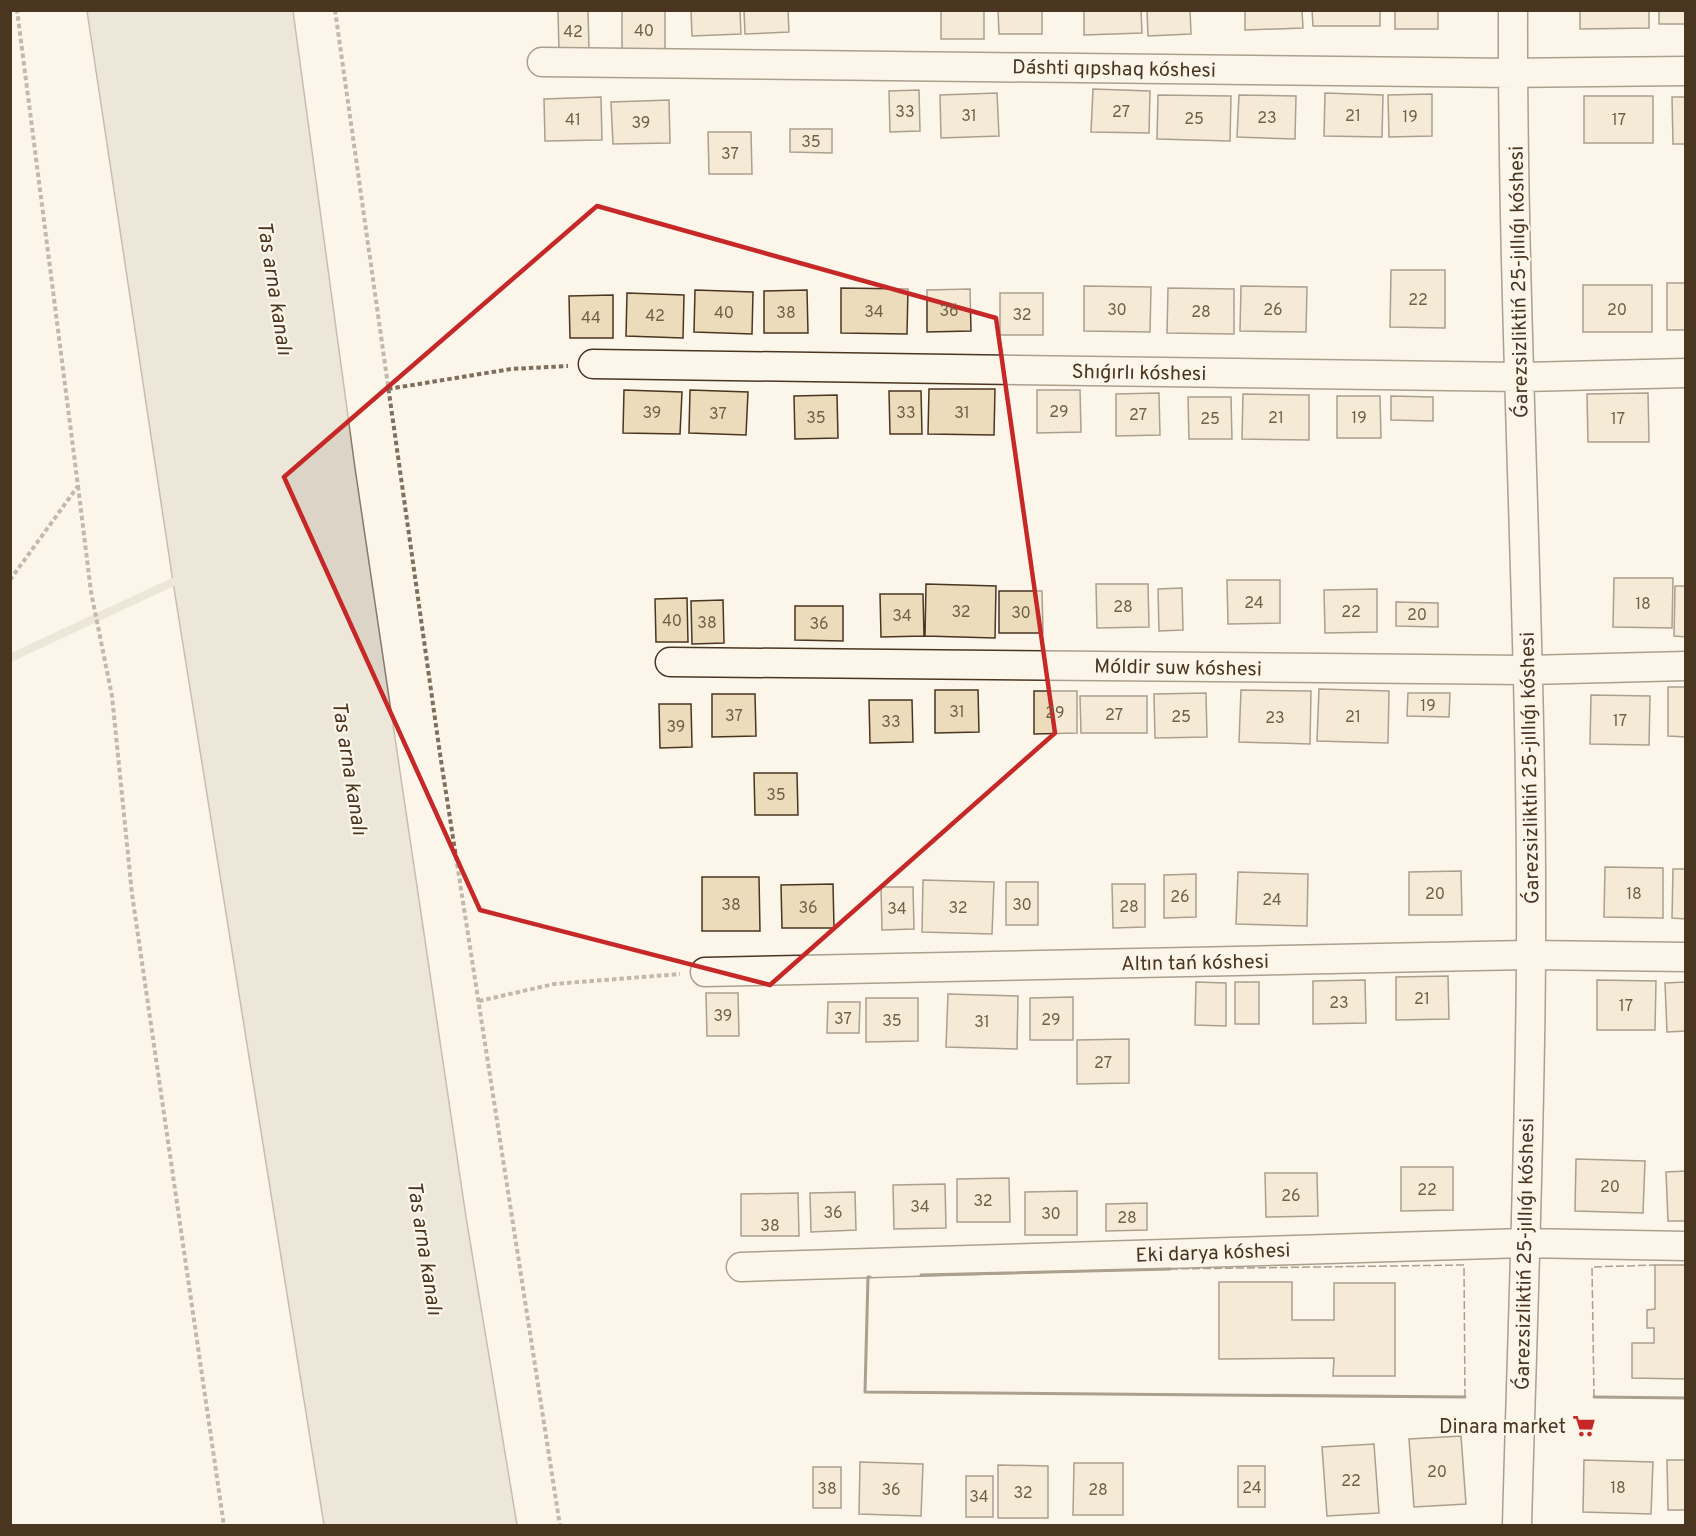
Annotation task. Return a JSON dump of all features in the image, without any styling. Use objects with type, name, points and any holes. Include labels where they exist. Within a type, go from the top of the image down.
[{"type":"street","name":"Ǵarezsizliktiń 25-jıllıǵı kóshesi","points":[[1513,10],[1528,670],[1531,955],[1517,1526]]},
{"type":"street","name":"Dáshti qıpshaq kóshesi","points":[[542,62],[1513,73],[1686,70]]},
{"type":"street","name":"Shıǵırlı kóshesi","points":[[593,364],[1520,377],[1686,374]]},
{"type":"street","name":"Móldir suw kóshesi","points":[[670,662],[1528,670],[1686,666]]},
{"type":"street","name":"Altın tań kóshesi","points":[[705,972],[1531,955],[1686,957]]},
{"type":"street","name":"Eki darya kóshesi","points":[[741,1267],[1524,1243],[1686,1246]]},
{"type":"path","points":[[17,10],[91,592],[112,696],[132,894],[224,1526]]},
{"type":"path","points":[[335,10],[440,754],[560,1526]]},
{"type":"path","points":[[388,389],[512,369],[593,364]]},
{"type":"path","points":[[10,580],[78,486]]},
{"type":"path","points":[[479,1001],[554,984],[705,972]]},
{"type":"highlighted area","points":[[597,206],[996,318],[1055,733],[770,985],[480,910],[284,477]]},
{"type":"water","name":"Tas arna kanalı","points":[[87,11],[293,11],[355,468],[466,1217],[517,1525],[324,1525],[173,582]]},
{"type":"building","points":[[588,10],[589,51],[559,52],[558,11]]},
{"type":"building","points":[[622,10],[665,10],[665,50],[622,50]]},
{"type":"building","points":[[691,10],[740,10],[741,34],[692,36]]},
{"type":"building","points":[[744,10],[788,10],[789,32],[745,34]]},
{"type":"building","points":[[941,10],[984,10],[984,39],[941,39]]},
{"type":"building","points":[[998,10],[1042,10],[1042,34],[999,34]]},
{"type":"building","points":[[1084,10],[1141,10],[1142,33],[1084,35]]},
{"type":"building","points":[[1147,10],[1190,10],[1191,34],[1148,36]]},
{"type":"building","points":[[1245,10],[1302,10],[1303,28],[1245,30]]},
{"type":"building","points":[[1312,10],[1380,10],[1380,26],[1313,26]]},
{"type":"building","points":[[1395,10],[1438,10],[1438,29],[1395,29]]},
{"type":"building","points":[[1580,10],[1649,10],[1649,28],[1580,29]]},
{"type":"building","points":[[1659,10],[1686,10],[1686,24],[1659,24]]},
{"type":"building","points":[[1093,89],[1150,91],[1149,133],[1091,132]]},
{"type":"building","points":[[919,90],[920,131],[890,132],[889,91]]},
{"type":"building","points":[[997,93],[999,136],[941,138],[940,95]]},
{"type":"building","points":[[1325,93],[1383,95],[1382,137],[1324,136]]},
{"type":"building","points":[[1432,94],[1432,136],[1389,137],[1388,95]]},
{"type":"building","points":[[1158,95],[1231,96],[1230,141],[1157,139]]},
{"type":"building","points":[[1239,95],[1296,96],[1295,139],[1237,137]]},
{"type":"building","points":[[1584,96],[1653,96],[1653,143],[1584,143]]},
{"type":"building","points":[[601,97],[602,140],[545,141],[544,99]]},
{"type":"building","points":[[1672,97],[1686,97],[1686,144],[1673,144]]},
{"type":"building","points":[[669,100],[670,143],[613,144],[611,102]]},
{"type":"building","points":[[790,129],[832,129],[832,153],[790,152]]},
{"type":"building","points":[[708,132],[751,132],[752,174],[709,174]]},
{"type":"building","points":[[1391,270],[1445,270],[1445,328],[1390,327]]},
{"type":"building","points":[[1667,283],[1686,283],[1686,330],[1667,330]]},
{"type":"building","points":[[1583,285],[1652,285],[1652,332],[1583,332]]},
{"type":"building","points":[[1084,286],[1151,287],[1150,332],[1084,331]]},
{"type":"building","points":[[1241,286],[1307,287],[1306,332],[1240,331]]},
{"type":"building","points":[[841,288],[908,289],[907,334],[841,333]]},
{"type":"building","points":[[1168,288],[1234,289],[1234,334],[1167,333]]},
{"type":"building","points":[[970,289],[971,331],[927,332],[927,290]]},
{"type":"building","points":[[695,290],[753,292],[752,334],[694,332]]},
{"type":"building","points":[[807,290],[808,333],[764,333],[764,291]]},
{"type":"building","points":[[627,293],[684,295],[683,338],[626,336]]},
{"type":"building","points":[[1000,293],[1043,293],[1043,335],[1000,335]]},
{"type":"building","points":[[613,295],[613,338],[570,338],[569,296]]},
{"type":"building","points":[[929,389],[995,389],[994,435],[928,434]]},
{"type":"building","points":[[624,390],[682,392],[680,434],[623,433]]},
{"type":"building","points":[[690,390],[748,392],[746,435],[689,433]]},
{"type":"building","points":[[1037,390],[1080,390],[1081,432],[1037,433]]},
{"type":"building","points":[[889,391],[921,391],[922,434],[890,434]]},
{"type":"building","points":[[1159,393],[1160,435],[1116,436],[1116,394]]},
{"type":"building","points":[[1648,393],[1649,442],[1588,442],[1587,394]]},
{"type":"building","points":[[1243,394],[1309,395],[1309,440],[1242,439]]},
{"type":"building","points":[[837,395],[838,438],[795,439],[794,396]]},
{"type":"building","points":[[1337,396],[1380,396],[1381,438],[1337,438]]},
{"type":"building","points":[[1391,396],[1433,397],[1433,421],[1391,420]]},
{"type":"building","points":[[1188,397],[1231,397],[1232,439],[1189,439]]},
{"type":"building","points":[[1614,578],[1673,578],[1672,628],[1613,627]]},
{"type":"building","points":[[1227,580],[1280,580],[1280,623],[1228,624]]},
{"type":"building","points":[[926,584],[996,586],[995,638],[925,636]]},
{"type":"building","points":[[1096,584],[1148,584],[1149,627],[1097,628]]},
{"type":"building","points":[[1675,586],[1686,586],[1686,637],[1674,636]]},
{"type":"building","points":[[1182,588],[1183,630],[1159,631],[1158,589]]},
{"type":"building","points":[[1377,589],[1377,632],[1325,633],[1324,590]]},
{"type":"building","points":[[999,591],[1042,591],[1043,633],[999,633]]},
{"type":"building","points":[[880,594],[923,594],[924,636],[881,637]]},
{"type":"building","points":[[687,598],[688,642],[656,642],[655,599]]},
{"type":"building","points":[[723,600],[724,643],[692,644],[691,601]]},
{"type":"building","points":[[1396,602],[1438,603],[1438,627],[1396,626]]},
{"type":"building","points":[[795,606],[843,606],[843,641],[795,640]]},
{"type":"building","points":[[1668,687],[1686,687],[1686,737],[1668,736]]},
{"type":"building","points":[[1319,689],[1389,691],[1388,743],[1317,741]]},
{"type":"building","points":[[935,690],[978,690],[979,732],[935,733]]},
{"type":"building","points":[[1241,690],[1311,691],[1310,744],[1239,742]]},
{"type":"building","points":[[1034,691],[1077,691],[1077,733],[1034,734]]},
{"type":"building","points":[[1206,693],[1207,737],[1155,738],[1154,694]]},
{"type":"building","points":[[1408,693],[1450,693],[1449,717],[1407,716]]},
{"type":"building","points":[[712,694],[755,694],[756,736],[712,737]]},
{"type":"building","points":[[1591,695],[1650,696],[1649,745],[1590,744]]},
{"type":"building","points":[[1080,696],[1147,696],[1147,733],[1081,733]]},
{"type":"building","points":[[869,700],[912,700],[913,742],[870,743]]},
{"type":"building","points":[[659,704],[691,704],[692,747],[660,748]]},
{"type":"building","points":[[754,773],[797,773],[798,815],[755,815]]},
{"type":"building","points":[[1605,867],[1663,868],[1663,918],[1604,917]]},
{"type":"building","points":[[1673,869],[1686,869],[1686,919],[1672,918]]},
{"type":"building","points":[[1461,871],[1462,915],[1409,915],[1409,872]]},
{"type":"building","points":[[1238,872],[1308,874],[1307,926],[1236,924]]},
{"type":"building","points":[[1196,874],[1196,917],[1164,918],[1164,875]]},
{"type":"building","points":[[702,877],[759,877],[760,931],[702,931]]},
{"type":"building","points":[[923,880],[994,882],[992,934],[922,932]]},
{"type":"building","points":[[1006,882],[1038,882],[1038,925],[1006,925]]},
{"type":"building","points":[[833,884],[834,928],[782,928],[781,885]]},
{"type":"building","points":[[1112,884],[1145,884],[1145,927],[1113,928]]},
{"type":"building","points":[[881,887],[913,887],[914,929],[882,930]]},
{"type":"building","points":[[1448,976],[1449,1019],[1396,1020],[1396,977]]},
{"type":"building","points":[[1365,980],[1366,1023],[1313,1024],[1313,981]]},
{"type":"building","points":[[1597,980],[1656,981],[1655,1030],[1597,1030]]},
{"type":"building","points":[[1196,982],[1226,983],[1226,1026],[1195,1025]]},
{"type":"building","points":[[1235,982],[1259,982],[1259,1024],[1235,1024]]},
{"type":"building","points":[[1686,982],[1686,1031],[1667,1032],[1665,983]]},
{"type":"building","points":[[706,993],[738,993],[739,1036],[707,1036]]},
{"type":"building","points":[[948,994],[1018,996],[1017,1049],[946,1047]]},
{"type":"building","points":[[1073,997],[1073,1040],[1030,1040],[1030,998]]},
{"type":"building","points":[[866,998],[918,998],[918,1041],[866,1042]]},
{"type":"building","points":[[828,1002],[860,1002],[859,1033],[827,1033]]},
{"type":"building","points":[[1129,1039],[1129,1083],[1077,1084],[1077,1040]]},
{"type":"building","points":[[1576,1159],[1645,1161],[1643,1213],[1575,1211]]},
{"type":"building","points":[[1401,1167],[1453,1167],[1453,1210],[1401,1211]]},
{"type":"building","points":[[1686,1171],[1686,1221],[1668,1221],[1666,1172]]},
{"type":"building","points":[[1265,1173],[1317,1173],[1318,1216],[1266,1217]]},
{"type":"building","points":[[1009,1178],[1010,1222],[957,1222],[957,1179]]},
{"type":"building","points":[[945,1184],[946,1228],[894,1229],[893,1185]]},
{"type":"building","points":[[1077,1191],[1077,1235],[1025,1235],[1025,1192]]},
{"type":"building","points":[[855,1192],[856,1230],[811,1232],[810,1193]]},
{"type":"building","points":[[798,1193],[799,1236],[741,1236],[741,1194]]},
{"type":"building","points":[[1147,1203],[1147,1230],[1106,1231],[1106,1204]]},
{"type":"building","points":[[1655,1265],[1686,1265],[1686,1379],[1632,1378],[1632,1343],[1654,1343],[1654,1328],[1647,1328],[1647,1310],[1655,1309]]},
{"type":"building","points":[[1219,1282],[1292,1282],[1292,1320],[1334,1320],[1334,1283],[1395,1283],[1395,1376],[1333,1376],[1334,1358],[1219,1359]]},
{"type":"building","points":[[1461,1436],[1466,1504],[1414,1507],[1409,1439]]},
{"type":"building","points":[[1374,1444],[1379,1513],[1327,1516],[1322,1447]]},
{"type":"building","points":[[1584,1460],[1653,1462],[1651,1514],[1583,1512]]},
{"type":"building","points":[[1667,1460],[1686,1460],[1686,1510],[1668,1510]]},
{"type":"building","points":[[860,1462],[923,1464],[921,1516],[859,1514]]},
{"type":"building","points":[[1074,1463],[1123,1463],[1123,1515],[1073,1515]]},
{"type":"building","points":[[998,1465],[1048,1466],[1048,1518],[998,1518]]},
{"type":"building","points":[[1238,1466],[1265,1466],[1265,1507],[1238,1507]]},
{"type":"building","points":[[813,1467],[841,1467],[841,1508],[813,1508]]},
{"type":"building","points":[[966,1476],[993,1476],[993,1517],[966,1517]]},
{"type":"waterway","points":[[10,658],[173,582]]},
{"type":"fence","points":[[1170,1269],[1464,1265],[1465,1397]]},
{"type":"fence","points":[[1594,1397],[1592,1267],[1655,1265]]},
{"type":"wall","points":[[921,1275],[1170,1269]]},
{"type":"wall","points":[[870,1277],[868,1277],[865,1392],[1465,1397]]},
{"type":"wall","points":[[1594,1397],[1686,1398]]},
{"type":"place","name":"Dinara market","points":[[1584,1426]]}]
